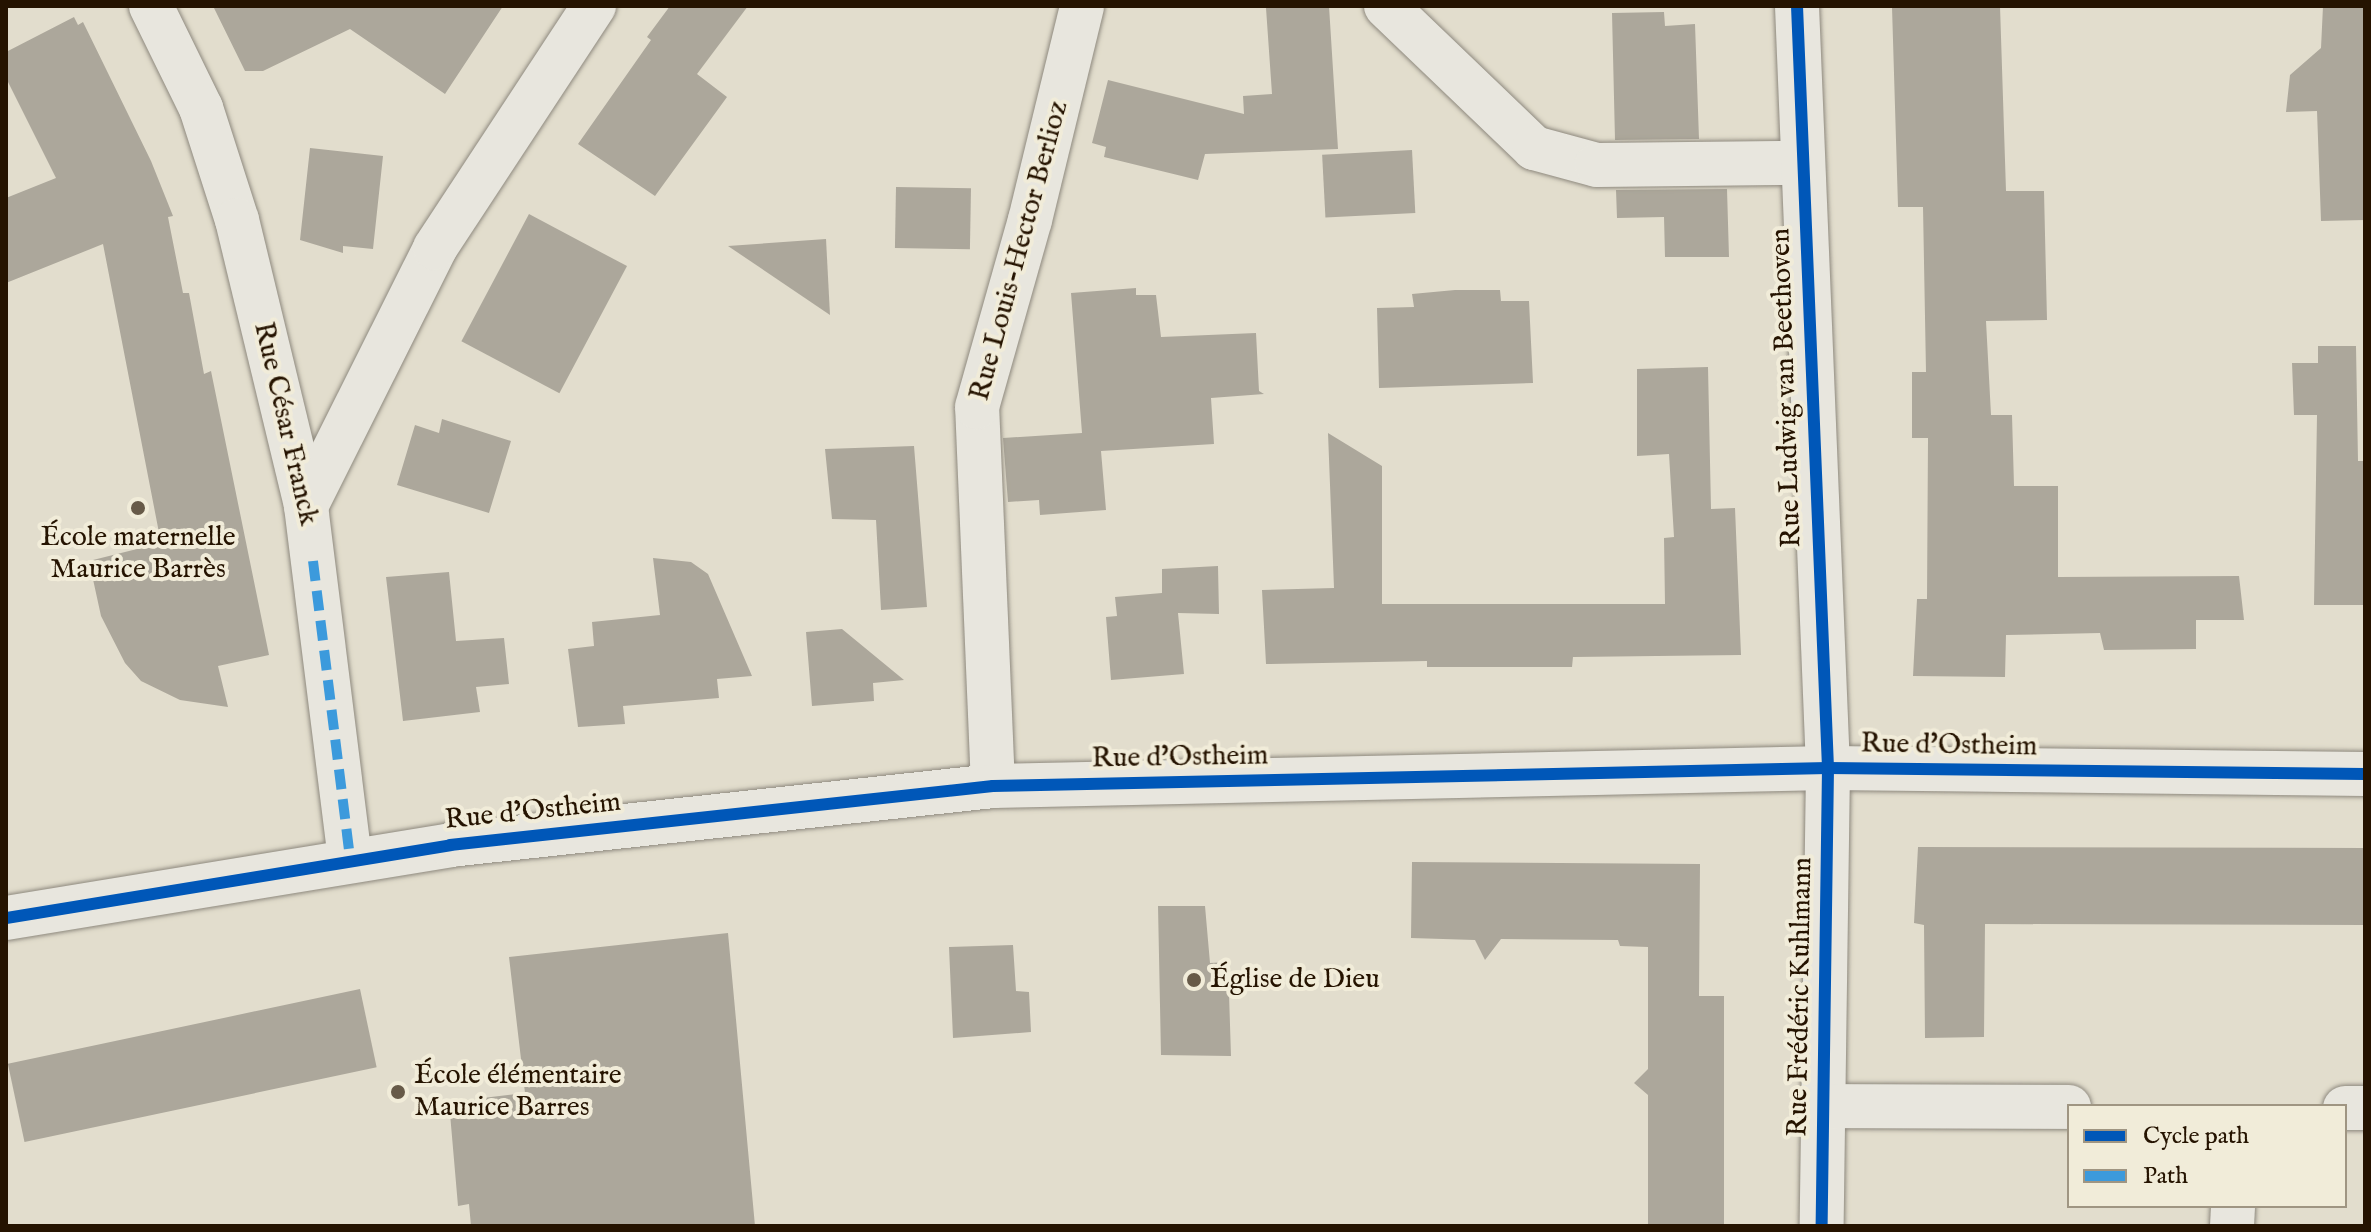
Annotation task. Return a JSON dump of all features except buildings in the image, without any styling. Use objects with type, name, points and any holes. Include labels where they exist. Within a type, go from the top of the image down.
[{"type":"street","name":"Rue César Franck","points":[[151,6],[201,108],[237,220],[306,506],[350,859]]},
{"type":"street","points":[[306,506],[435,248],[594,6]]},
{"type":"street","name":"Rue Louis-Hector Berlioz","points":[[993,786],[977,407],[1030,220],[1082,6]]},
{"type":"street","points":[[1386,6],[1534,148],[1597,165],[1802,163]]},
{"type":"street","name":"Rue Ludwig van Beethoven","points":[[1797,6],[1828,768]]},
{"type":"street","name":"Rue d'Ostheim","points":[[6,918],[350,859],[993,786],[1828,768],[2365,774]]},
{"type":"street","name":"Rue Frédéric Kuhlmann","points":[[1822,1226],[1828,768]]},
{"type":"street","points":[[1824,1106],[2067,1107]]},
{"type":"marked path","points":[[313,561],[350,859]]},
{"type":"cycle path","points":[[1797,6],[1828,768],[1822,1226]]},
{"type":"cycle path","points":[[6,918],[450,845],[993,786],[1828,768],[2365,774]]},
{"type":"place","name":"École maternelle Maurice Barrès","points":[[138,508]]},
{"type":"place","name":"Église de Dieu","points":[[1194,980]]},
{"type":"place","name":"École élémentaire Maurice Barres","points":[[398,1092]]}]
